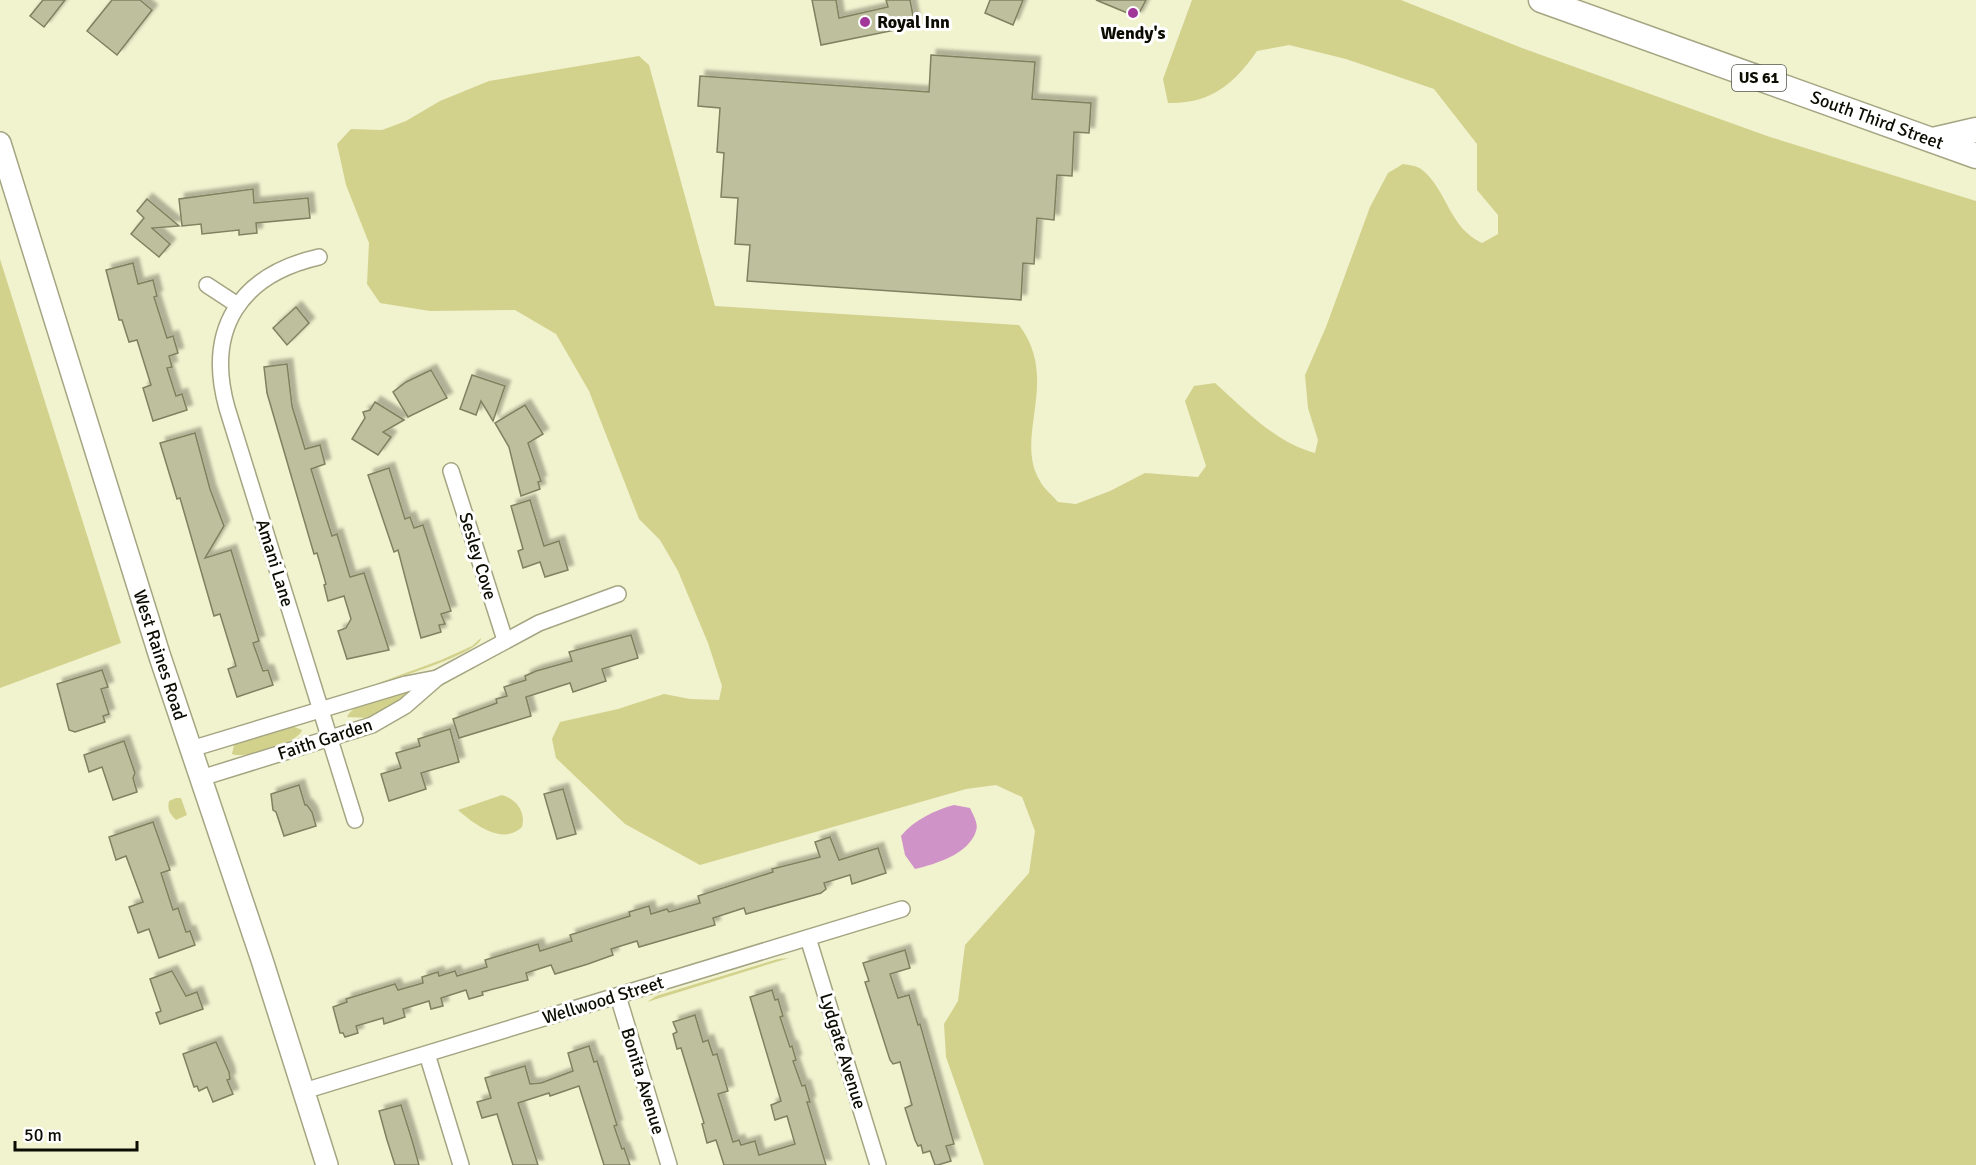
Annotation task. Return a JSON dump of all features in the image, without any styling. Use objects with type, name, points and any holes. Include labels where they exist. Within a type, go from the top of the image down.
[{"type":"highway","name":"South Third Street","points":[[1541,0],[1976,156]]},
{"type":"highway","points":[[1933,140],[1976,130]]},
{"type":"main road","name":"West Raines Road","points":[[0,143],[191,749],[327,1165]]},
{"type":"street","points":[[207,285],[236,304],[276,272],[293,264],[319,257]]},
{"type":"street","name":"Amani Lane","points":[[236,304],[222,344],[223,391],[355,820]]},
{"type":"street","name":"Sesley Cove","points":[[451,471],[504,640]]},
{"type":"street","name":"Faith Garden","points":[[201,778],[384,719],[413,700],[437,678],[504,640],[561,613],[618,594]]},
{"type":"street","name":"Faith Garden","points":[[191,749],[406,684],[437,678]]},
{"type":"street","name":"Wellwood Street","points":[[304,1091],[902,909]]},
{"type":"street","name":"Lydgate Avenue","points":[[808,938],[878,1165]]},
{"type":"street","name":"Bonita Avenue","points":[[618,996],[669,1165]]},
{"type":"street","points":[[427,1054],[461,1165]]},
{"type":"green space","points":[[1192,0],[1401,0],[1522,48],[1770,137],[1976,201],[1976,1165],[984,1165],[946,1057],[944,1024],[958,1001],[965,945],[1029,873],[1035,831],[1022,797],[996,785],[966,789],[700,865],[625,824],[556,758],[552,739],[560,722],[618,709],[664,694],[690,699],[719,700],[722,686],[708,643],[678,571],[660,540],[639,519],[589,391],[556,334],[515,310],[430,311],[380,303],[367,284],[369,243],[346,185],[337,144],[351,129],[382,130],[406,121],[440,101],[489,81],[639,56],[649,65],[715,306],[1019,325],[1031,346],[1036,366],[1037,387],[1031,446],[1033,464],[1042,484],[1058,502],[1076,504],[1110,491],[1145,473],[1198,477],[1206,466],[1185,401],[1194,386],[1215,383],[1274,433],[1287,442],[1315,453],[1318,440],[1308,408],[1305,375],[1326,327],[1370,207],[1388,173],[1403,164],[1419,168],[1437,187],[1455,218],[1471,236],[1482,243],[1498,234],[1498,215],[1477,190],[1477,144],[1434,89],[1346,59],[1289,45],[1257,51],[1230,82],[1209,96],[1197,100],[1168,103],[1163,79]]},
{"type":"green space","points":[[0,259],[121,643],[0,688]]},
{"type":"green space","points":[[481,638],[467,651],[452,658],[373,685],[441,660],[472,646]]},
{"type":"green space","points":[[411,691],[369,718],[347,717],[350,712],[365,703]]},
{"type":"green space","points":[[292,726],[302,730],[299,735],[282,745],[248,754],[232,754],[234,745]]},
{"type":"green space","points":[[502,795],[516,803],[523,817],[522,827],[514,832],[497,834],[488,831],[458,810]]},
{"type":"green space","points":[[181,798],[187,815],[176,820],[168,807],[169,801]]},
{"type":"green space","points":[[789,958],[647,1002],[656,996],[778,959]]},
{"type":"shaded area","points":[[954,805],[970,808],[977,825],[972,839],[951,857],[915,869],[905,855],[901,836],[925,816]]},
{"type":"building","points":[[43,0],[65,0],[44,27],[30,16]]},
{"type":"building","points":[[112,0],[140,0],[152,10],[117,55],[87,31]]},
{"type":"building","name":"Royal Inn","points":[[812,0],[836,0],[839,18],[888,7],[886,0],[910,0],[915,26],[821,45]]},
{"type":"building","points":[[990,0],[1023,0],[1013,25],[985,13]]},
{"type":"building","name":"Wendy's","points":[[1096,0],[1146,0],[1137,17]]},
{"type":"building","points":[[931,55],[1035,62],[1032,99],[1091,103],[1089,133],[1074,132],[1072,176],[1057,175],[1054,220],[1037,218],[1034,264],[1023,263],[1021,300],[747,281],[750,245],[735,244],[738,198],[721,197],[724,153],[717,152],[720,108],[698,106],[700,76],[929,92]]},
{"type":"building","points":[[253,189],[254,203],[308,198],[310,218],[256,223],[257,233],[239,235],[239,230],[202,234],[201,224],[182,226],[179,199]]},
{"type":"building","points":[[147,199],[179,226],[152,228],[170,244],[159,257],[131,234],[144,218],[137,211]]},
{"type":"building","points":[[133,263],[138,284],[153,280],[157,296],[154,297],[167,338],[173,336],[178,353],[169,356],[172,367],[167,368],[176,396],[182,394],[187,410],[153,421],[143,388],[151,385],[137,340],[129,342],[122,320],[119,320],[106,270]]},
{"type":"building","points":[[296,307],[309,323],[287,345],[273,328]]},
{"type":"building","points":[[287,364],[292,406],[305,449],[320,445],[325,464],[311,469],[332,536],[337,534],[350,577],[364,573],[389,650],[347,659],[338,631],[346,628],[351,619],[344,596],[328,601],[324,585],[326,584],[317,553],[314,554],[267,393],[264,367]]},
{"type":"building","points":[[431,370],[447,398],[408,417],[393,392],[406,382]]},
{"type":"building","points":[[472,375],[505,386],[493,421],[481,401],[476,415],[460,409]]},
{"type":"building","points":[[375,402],[404,420],[383,432],[391,437],[378,455],[352,439],[365,418],[363,412],[370,410]]},
{"type":"building","points":[[525,405],[543,434],[528,443],[541,481],[538,482],[540,489],[521,496],[509,447],[495,423]]},
{"type":"building","points":[[195,433],[210,489],[224,526],[205,558],[231,550],[259,641],[253,643],[263,671],[268,670],[273,685],[237,697],[228,669],[236,666],[220,614],[214,616],[180,498],[177,499],[160,443]]},
{"type":"building","points":[[389,468],[405,519],[410,517],[414,528],[423,525],[451,611],[441,614],[445,624],[439,625],[441,632],[421,638],[398,550],[394,552],[368,475]]},
{"type":"building","points":[[530,500],[544,546],[559,541],[568,570],[545,577],[540,562],[523,568],[518,551],[523,549],[511,506]]},
{"type":"building","points":[[631,635],[638,658],[602,669],[606,681],[573,692],[570,683],[526,697],[531,716],[459,738],[453,719],[497,703],[496,699],[507,696],[504,687],[526,680],[525,676],[536,671],[572,661],[569,652]]},
{"type":"building","points":[[102,670],[108,687],[101,689],[109,714],[103,716],[105,722],[75,732],[69,730],[57,684]]},
{"type":"building","points":[[450,729],[459,762],[421,773],[426,789],[389,801],[381,774],[401,768],[396,753],[420,746],[418,739]]},
{"type":"building","points":[[124,741],[135,773],[133,778],[137,792],[113,800],[102,767],[89,772],[84,755]]},
{"type":"building","points":[[299,785],[305,805],[312,812],[316,826],[284,836],[276,812],[273,810],[271,794]]},
{"type":"building","points":[[563,789],[576,834],[557,839],[544,794]]},
{"type":"building","points":[[153,822],[170,870],[161,873],[173,910],[178,908],[186,932],[190,931],[195,945],[159,958],[149,929],[138,933],[129,907],[143,902],[126,856],[116,860],[109,837]]},
{"type":"building","points":[[830,837],[839,860],[878,848],[886,873],[852,884],[850,875],[824,883],[826,889],[821,893],[746,914],[744,908],[713,918],[715,925],[639,947],[637,941],[611,949],[613,955],[555,974],[551,965],[526,973],[528,980],[482,992],[483,995],[469,999],[466,990],[441,998],[443,1006],[431,1009],[429,1001],[403,1009],[405,1017],[384,1024],[383,1018],[356,1026],[358,1033],[345,1037],[343,1033],[340,1033],[333,1007],[347,1002],[346,999],[395,984],[398,990],[423,983],[422,977],[438,972],[439,976],[455,971],[457,976],[487,967],[485,960],[538,944],[540,951],[572,941],[570,935],[630,916],[629,912],[649,906],[651,914],[667,909],[669,912],[700,903],[698,896],[773,872],[772,869],[820,857],[815,842]]},
{"type":"building","points":[[905,950],[910,968],[890,974],[898,998],[909,995],[918,1025],[920,1024],[954,1144],[946,1146],[951,1161],[938,1165],[935,1165],[930,1151],[923,1153],[921,1145],[918,1146],[915,1140],[905,1108],[912,1105],[900,1062],[893,1064],[890,1060],[865,982],[869,981],[863,963]]},
{"type":"building","points":[[172,971],[186,996],[197,992],[203,1009],[160,1024],[156,1013],[161,1011],[150,979]]},
{"type":"building","points":[[772,990],[775,1000],[778,999],[783,1016],[780,1017],[790,1047],[792,1046],[796,1060],[793,1061],[802,1086],[805,1085],[810,1102],[807,1102],[826,1165],[724,1165],[716,1140],[707,1143],[702,1124],[704,1123],[681,1048],[677,1049],[673,1034],[677,1032],[673,1022],[695,1015],[703,1042],[708,1040],[713,1055],[717,1054],[728,1091],[718,1094],[733,1142],[739,1140],[741,1145],[755,1141],[759,1155],[795,1144],[787,1116],[775,1120],[771,1105],[781,1101],[750,997]]},
{"type":"building","points":[[216,1042],[229,1072],[230,1079],[227,1080],[233,1094],[213,1102],[207,1087],[199,1091],[197,1086],[194,1087],[183,1054]]},
{"type":"building","points":[[589,1046],[594,1062],[597,1061],[617,1125],[614,1126],[630,1165],[604,1165],[579,1086],[550,1096],[549,1093],[518,1103],[538,1165],[513,1165],[497,1114],[482,1118],[477,1102],[491,1098],[485,1078],[525,1066],[530,1084],[541,1083],[573,1071],[568,1053]]},
{"type":"building","points":[[401,1105],[419,1165],[395,1165],[387,1140],[379,1111]]},
{"type":"place","name":"Wendy's","points":[[1133,13]]},
{"type":"place","name":"Royal Inn","points":[[865,22]]}]
